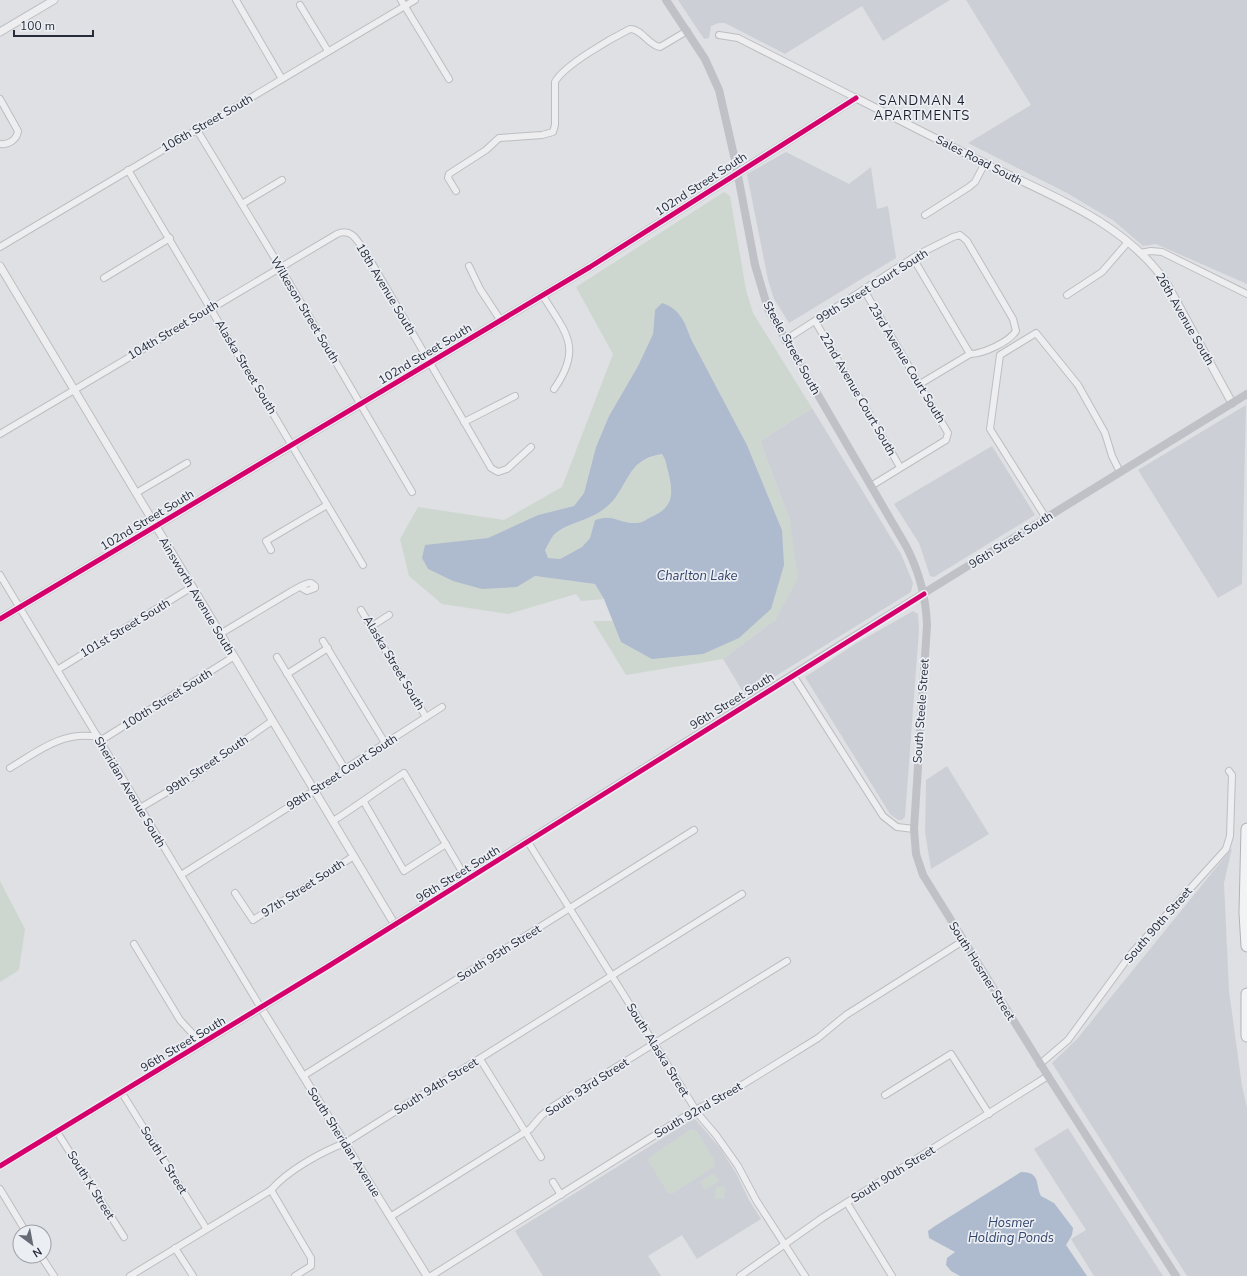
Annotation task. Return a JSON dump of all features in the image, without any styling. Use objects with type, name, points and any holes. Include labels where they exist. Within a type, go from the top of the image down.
[{"type":"highway","points":[[1247,829],[1245,913],[1247,946]]},
{"type":"highway","points":[[1247,994],[1247,1036]]},
{"type":"main road","name":"Steele Street South","points":[[666,0],[705,59],[718,86],[761,290],[768,309],[910,555],[924,594]]},
{"type":"main road","name":"96th Street South","points":[[0,1166],[261,1008],[793,675],[1247,394]]},
{"type":"main road","name":"South Steele Street","points":[[914,829],[927,625],[924,594]]},
{"type":"main road","name":"South Hosmer Street","points":[[914,829],[916,854],[923,875],[963,942],[1176,1276]]},
{"type":"street","points":[[0,32],[54,0]]},
{"type":"street","points":[[236,0],[282,79]]},
{"type":"street","name":"106th Street South","points":[[0,247],[282,79],[403,3],[414,0]]},
{"type":"street","points":[[403,3],[449,80]]},
{"type":"street","points":[[300,5],[328,51]]},
{"type":"street","points":[[456,191],[448,178],[449,174],[486,150],[499,138],[542,135],[553,132],[555,125],[555,82],[565,71],[584,57],[631,29],[654,45],[662,47],[687,31]]},
{"type":"street","name":"Sales Road South","points":[[719,35],[738,38],[1089,214]]},
{"type":"street","name":"102nd Street South","points":[[0,619],[543,296],[856,98]]},
{"type":"street","points":[[0,99],[18,131],[15,139],[8,143],[0,144]]},
{"type":"street","name":"Wilkeson Street South","points":[[197,130],[280,267],[412,492]]},
{"type":"street","points":[[925,215],[970,187],[975,182],[985,163]]},
{"type":"street","name":"Alaska Street South","points":[[128,170],[170,238],[363,565]]},
{"type":"street","points":[[242,204],[282,180]]},
{"type":"street","name":"26th Avenue South","points":[[1089,214],[1128,242],[1156,268],[1167,284],[1232,403]]},
{"type":"street","name":"104th Street South","points":[[0,434],[211,307],[337,234],[341,232],[348,232]]},
{"type":"street","name":"18th Avenue South","points":[[348,232],[352,234],[366,253],[429,364],[492,468],[496,472],[508,469],[531,447]]},
{"type":"street","name":"99th Street Court South","points":[[785,340],[913,258],[953,237],[960,235],[965,238],[969,244],[1013,319],[1017,330],[1011,337],[990,349],[980,354],[970,354]]},
{"type":"street","points":[[104,278],[170,238]]},
{"type":"street","points":[[1066,295],[1102,272],[1128,242]]},
{"type":"street","points":[[1140,253],[1151,251],[1162,252],[1247,294]]},
{"type":"street","points":[[913,258],[970,354],[920,384]]},
{"type":"street","name":"Ainsworth Avenue South","points":[[0,266],[395,925]]},
{"type":"street","points":[[469,266],[480,289],[501,321]]},
{"type":"street","name":"23rd Avenue Court South","points":[[864,290],[948,431],[948,437],[900,467]]},
{"type":"street","points":[[543,296],[566,333],[570,352],[569,364],[554,389]]},
{"type":"street","name":"22nd Avenue Court South","points":[[815,321],[900,467]]},
{"type":"street","points":[[1046,518],[990,429],[1000,355],[1036,332],[1078,385],[1107,437],[1114,462],[1120,472]]},
{"type":"street","points":[[464,422],[514,396]]},
{"type":"street","points":[[136,493],[187,463]]},
{"type":"street","points":[[871,486],[900,467]]},
{"type":"street","points":[[271,550],[266,541],[327,505]]},
{"type":"street","name":"Sheridan Avenue South","points":[[0,575],[261,1008]]},
{"type":"street","name":"101st Street South","points":[[57,670],[192,587]]},
{"type":"street","points":[[220,634],[300,587]]},
{"type":"street","name":"Alaska Street South","points":[[361,610],[426,717]]},
{"type":"street","points":[[372,626],[389,615]]},
{"type":"street","points":[[324,641],[385,743]]},
{"type":"street","points":[[288,674],[328,648]]},
{"type":"street","name":"100th Street South","points":[[99,739],[233,657]]},
{"type":"street","points":[[277,657],[345,768]]},
{"type":"street","points":[[793,675],[883,816],[897,827],[914,829]]},
{"type":"street","name":"98th Street Court South","points":[[181,875],[329,783],[345,768],[442,707]]},
{"type":"street","name":"99th Street South","points":[[140,808],[191,778],[272,721]]},
{"type":"street","points":[[10,768],[28,755],[54,741],[87,735],[99,739]]},
{"type":"street","name":"South 90th Street","points":[[1040,1064],[1068,1040],[1131,954],[1226,849],[1230,836],[1232,775],[1229,771]]},
{"type":"street","points":[[333,821],[364,802],[378,790],[404,773],[467,880]]},
{"type":"street","points":[[364,802],[404,871],[446,844]]},
{"type":"street","name":"South 95th Street","points":[[303,1076],[570,910],[694,830]]},
{"type":"street","name":"South Alaska Street","points":[[528,842],[704,1123],[716,1135],[738,1166],[756,1200],[805,1276]]},
{"type":"street","name":"97th Street South","points":[[235,893],[253,920],[354,856]]},
{"type":"street","name":"South 94th Street","points":[[130,1276],[206,1228],[271,1190],[278,1182],[294,1170],[332,1147],[345,1143],[612,977],[742,894]]},
{"type":"street","name":"South 92nd Street","points":[[431,1276],[696,1110],[729,1093],[818,1038],[846,1014],[963,942]]},
{"type":"street","points":[[134,944],[180,1020],[202,1044]]},
{"type":"street","name":"South 93rd Street","points":[[390,1217],[526,1132],[552,1107],[787,961]]},
{"type":"street","name":"South Sheridan Avenue","points":[[261,1008],[426,1276]]},
{"type":"street","points":[[885,1095],[951,1054],[989,1114]]},
{"type":"street","points":[[480,1058],[541,1157]]},
{"type":"street","name":"South 90th Street","points":[[740,1276],[784,1244],[847,1203],[1048,1076]]},
{"type":"street","name":"South L Street","points":[[122,1093],[206,1228]]},
{"type":"street","name":"South K Street","points":[[57,1132],[124,1237]]},
{"type":"street","points":[[553,1182],[561,1195]]},
{"type":"street","points":[[0,1189],[21,1224]]},
{"type":"street","points":[[271,1190],[309,1252],[312,1262],[308,1268],[295,1276]]},
{"type":"street","points":[[847,1203],[892,1276]]},
{"type":"street","points":[[175,1248],[193,1276]]},
{"type":"street","points":[[46,1264],[54,1276]]},
{"type":"shaded area","points":[[678,0],[950,0],[883,41],[862,6],[785,54],[725,23],[719,23],[711,26],[709,38],[704,39]]},
{"type":"shaded area","points":[[966,0],[1247,0],[1247,284],[1156,244],[1143,246],[1114,221],[1067,193],[968,143],[1031,105]]},
{"type":"shaded area","points":[[786,152],[849,184],[871,167],[877,209],[888,206],[896,258],[789,323],[774,299],[768,280],[747,174]]},
{"type":"shaded area","points":[[724,192],[730,196],[746,290],[753,313],[812,408],[760,441],[790,521],[798,578],[776,619],[723,659],[626,675],[593,621],[613,621],[621,642],[782,530],[747,445],[691,339],[686,325],[655,310],[653,334],[638,366],[609,416],[596,447],[584,493],[574,506],[538,515],[488,538],[457,542],[422,558],[428,569],[453,581],[517,587],[535,576],[595,584],[604,599],[581,601],[576,594],[508,614],[442,604],[409,576],[400,539],[418,507],[504,520],[562,487],[613,354],[576,287]]},
{"type":"shaded area","points":[[1246,405],[1242,584],[1218,598],[1138,470]]},
{"type":"shaded area","points":[[812,408],[901,554],[913,583],[911,592],[745,695],[723,659],[776,619],[790,521],[760,441]]},
{"type":"shaded area","points":[[992,446],[1035,515],[934,577],[930,576],[919,543],[894,504]]},
{"type":"shaded area","points":[[662,454],[665,460],[671,486],[670,498],[664,509],[639,523],[631,523],[612,518],[595,520],[590,538],[582,547],[560,559],[548,558],[545,550],[555,533],[599,513],[613,501],[628,477],[639,464],[649,458]]},
{"type":"shaded area","points":[[913,611],[918,614],[919,630],[905,817],[902,820],[898,820],[890,814],[805,677],[855,644]]},
{"type":"shaded area","points":[[947,766],[989,834],[931,869],[925,832],[926,780]]},
{"type":"shaded area","points":[[1232,848],[1224,883],[1229,991],[1242,1086],[1247,1108],[1247,1276],[1187,1276],[1052,1063],[1077,1039]]},
{"type":"shaded area","points":[[0,881],[25,929],[19,970],[0,982]]},
{"type":"shaded area","points":[[693,1119],[696,1120],[720,1148],[736,1173],[749,1200],[761,1219],[697,1259],[682,1235],[648,1256],[661,1276],[543,1276],[515,1231]]},
{"type":"shaded area","points":[[1068,1128],[1163,1276],[1094,1276],[1071,1239],[1086,1230],[1034,1149]]},
{"type":"shaded area","points":[[691,1129],[697,1131],[715,1161],[715,1166],[672,1194],[668,1193],[647,1159]]},
{"type":"shaded area","points":[[714,1173],[719,1181],[704,1190],[700,1182]]},
{"type":"shaded area","points":[[716,1187],[725,1187],[724,1199],[715,1199]]},
{"type":"water","name":"Charlton Lake","points":[[662,303],[673,309],[681,317],[747,445],[782,530],[784,565],[771,609],[739,638],[703,654],[652,659],[621,642],[604,599],[595,584],[535,576],[517,587],[482,589],[453,581],[428,569],[422,558],[425,545],[488,538],[538,515],[574,506],[584,493],[596,447],[609,416],[638,366],[653,334],[655,310]],"holes":[[[662,454],[666,462],[671,486],[670,498],[664,509],[639,523],[631,523],[612,518],[595,520],[590,538],[582,547],[560,559],[548,558],[545,550],[555,533],[599,513],[619,493],[633,469],[640,462],[649,457]]]},
{"type":"water","name":"Hosmer Holding Ponds","points":[[1021,1172],[1035,1176],[1041,1196],[1054,1203],[1073,1228],[1072,1235],[1066,1245],[1087,1276],[960,1276],[951,1271],[946,1265],[947,1258],[955,1252],[929,1238],[928,1231]]},
{"type":"cycle path","points":[[0,619],[590,267],[856,98]]},
{"type":"cycle path","points":[[0,1166],[327,967],[924,594]]},
{"type":"district","name":"SANDMAN 4 APARTMENTS","points":[[922,108]]}]
